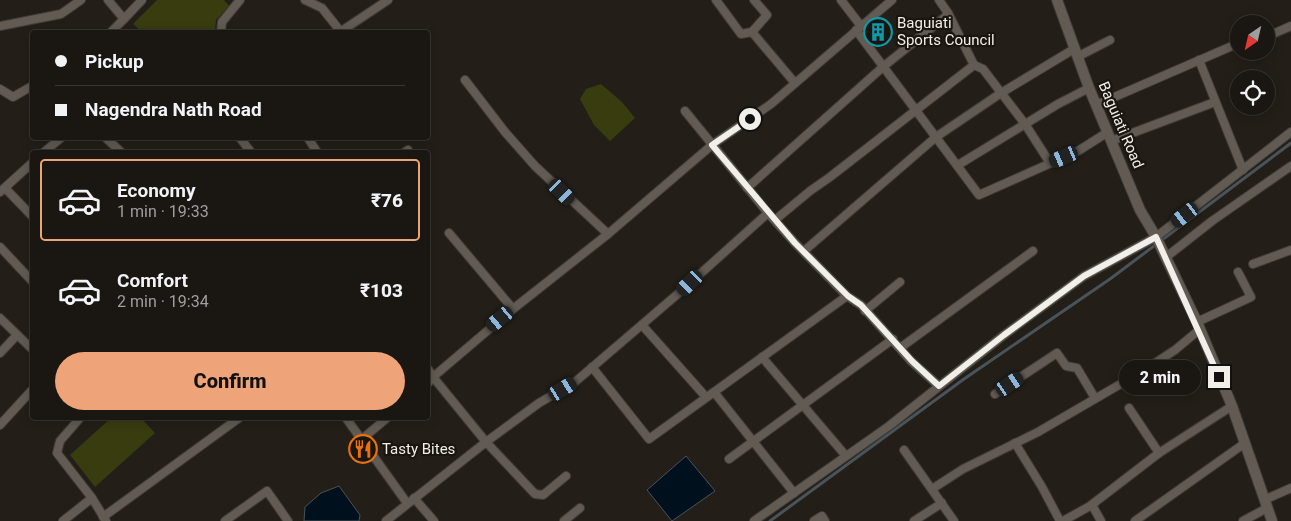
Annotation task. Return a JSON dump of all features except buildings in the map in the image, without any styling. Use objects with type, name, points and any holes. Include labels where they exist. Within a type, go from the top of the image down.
[{"type":"street","points":[[0,26],[61,14],[81,0]]},
{"type":"street","points":[[108,0],[124,19]]},
{"type":"street","points":[[113,30],[142,0]]},
{"type":"street","points":[[221,30],[222,22],[240,0]]},
{"type":"street","points":[[305,0],[322,8],[339,30]]},
{"type":"street","points":[[344,30],[388,0]]},
{"type":"street","points":[[716,0],[741,34],[752,32],[767,15],[754,0]]},
{"type":"street","points":[[841,0],[884,66],[979,195],[1110,137],[1216,102]]},
{"type":"street","points":[[566,476],[543,495],[535,494],[430,380],[513,308],[608,234],[712,145],[771,104],[892,0]]},
{"type":"street","points":[[939,0],[948,13],[974,65],[983,69],[1025,124],[1050,163]]},
{"type":"street","name":"Baguiati Road","points":[[1057,0],[1075,53],[1140,210],[1156,237],[1198,326],[1232,406],[1272,521]]},
{"type":"street","points":[[747,188],[884,66],[948,13]]},
{"type":"street","points":[[1275,33],[1291,26]]},
{"type":"street","points":[[752,32],[795,83]]},
{"type":"street","points":[[804,251],[936,137],[1001,93],[1075,53],[1110,40]]},
{"type":"street","points":[[1096,105],[1230,47]]},
{"type":"street","points":[[1199,60],[1243,170]]},
{"type":"street","points":[[774,220],[974,65]]},
{"type":"street","points":[[465,80],[505,132],[535,166],[608,234]]},
{"type":"street","points":[[0,89],[13,97],[30,87]]},
{"type":"street","points":[[958,165],[1089,88]]},
{"type":"street","points":[[685,111],[774,220],[939,386]]},
{"type":"street","points":[[754,521],[846,456],[1084,276],[1156,237],[1291,132]]},
{"type":"street","points":[[46,150],[59,140]]},
{"type":"street","points":[[108,140],[119,150]]},
{"type":"street","points":[[242,140],[249,150]]},
{"type":"street","points":[[30,165],[2,191],[30,214]]},
{"type":"street","points":[[1165,258],[1212,221],[1291,166]]},
{"type":"street","points":[[386,521],[486,442],[592,367],[768,213]]},
{"type":"street","points":[[448,233],[513,308]]},
{"type":"street","points":[[0,248],[30,279]]},
{"type":"street","points":[[1254,264],[1291,250]]},
{"type":"street","points":[[900,348],[1033,251]]},
{"type":"street","points":[[932,489],[963,469],[1038,432],[1143,372],[1175,350],[1198,326],[1251,297],[1238,272]]},
{"type":"street","points":[[866,311],[900,282]]},
{"type":"street","points":[[592,367],[649,439],[848,296]]},
{"type":"street","points":[[0,318],[30,347]]},
{"type":"street","points":[[642,325],[706,398]]},
{"type":"street","points":[[0,353],[17,335]]},
{"type":"street","points":[[729,458],[893,340]]},
{"type":"street","points":[[995,394],[1057,353],[1066,366],[1077,368],[1095,398]]},
{"type":"street","points":[[762,358],[846,456]]},
{"type":"street","points":[[0,426],[30,392]]},
{"type":"street","points":[[714,392],[794,493]]},
{"type":"street","points":[[1015,443],[1062,521],[1092,505],[1159,453],[1232,406]]},
{"type":"street","points":[[1129,408],[1159,453]]},
{"type":"street","points":[[78,420],[60,441],[58,453],[92,498],[104,519],[236,420]]},
{"type":"street","points":[[348,420],[407,503]]},
{"type":"street","points":[[362,439],[385,420]]},
{"type":"street","points":[[1135,520],[1245,443]]},
{"type":"street","points":[[904,450],[954,521]]},
{"type":"street","points":[[1244,521],[1291,488]]},
{"type":"street","points":[[225,521],[267,491],[288,521]]},
{"type":"street","points":[[63,521],[92,498]]},
{"type":"street","points":[[414,498],[434,521]]},
{"type":"street","points":[[914,521],[942,503]]},
{"type":"street","points":[[1092,505],[1100,521]]},
{"type":"street","points":[[564,521],[580,508]]},
{"type":"street","points":[[814,521],[822,516],[826,521]]},
{"type":"green space","points":[[157,0],[224,0],[229,6],[216,20],[215,30],[140,30],[133,24]]},
{"type":"green space","points":[[601,84],[622,102],[635,118],[610,141],[594,125],[580,99],[586,89]]},
{"type":"green space","points":[[109,420],[143,420],[155,433],[95,487],[70,455]]},
{"type":"water","points":[[686,456],[715,491],[672,521],[647,490]]},
{"type":"water","points":[[339,486],[360,515],[359,521],[304,521],[305,507],[321,493]]},
{"type":"waterway","points":[[770,521],[964,379],[1110,279],[1291,143]]},
{"type":"place","name":"Baguiati Sports Council","points":[[878,32]]},
{"type":"place","name":"Tasty Bites","points":[[363,449]]},
{"type":"route","points":[[750,119],[712,145],[795,243],[848,296],[861,305],[912,361],[939,386],[1084,276],[1156,237],[1196,322],[1219,377]]}]
